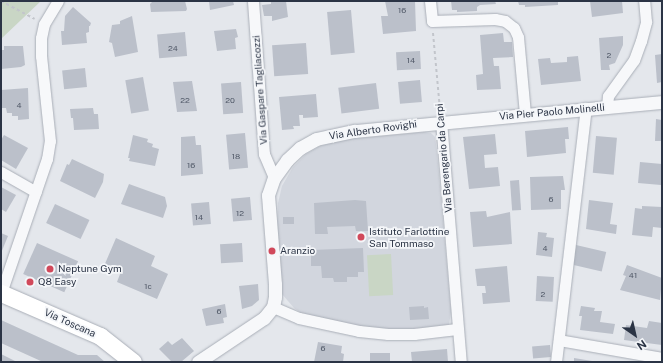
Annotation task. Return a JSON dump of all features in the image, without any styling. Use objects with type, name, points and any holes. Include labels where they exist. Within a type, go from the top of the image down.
[{"type":"main road","name":"Via Toscana","points":[[1,293],[100,336],[133,362]]},
{"type":"street","points":[[1,293],[47,159],[50,141],[41,56],[44,24],[58,1]]},
{"type":"street","name":"Via Gaspare Tagliacozzi","points":[[253,1],[264,154],[274,178]]},
{"type":"street","points":[[430,1],[432,21],[495,19],[505,21],[514,28],[518,37],[525,114]]},
{"type":"street","points":[[607,107],[608,96],[634,60],[641,41],[646,22],[644,1]]},
{"type":"street","name":"Via Pier Paolo Molinelli","points":[[441,121],[662,102]]},
{"type":"street","points":[[556,362],[586,108]]},
{"type":"street","name":"Via Alberto Rovighi","points":[[274,178],[287,160],[300,148],[311,142],[333,134],[441,121]]},
{"type":"street","name":"Via Berengario da Carpi","points":[[441,121],[461,362]]},
{"type":"street","points":[[1,172],[36,192]]},
{"type":"street","points":[[198,362],[264,318],[273,307],[275,284],[268,195],[274,178]]},
{"type":"street","points":[[273,307],[299,318],[381,333],[414,334],[458,329]]},
{"type":"street","points":[[559,340],[662,358]]},
{"type":"path","points":[[1,1],[44,24]]},
{"type":"path","name":"Via Berengario da Carpi","points":[[432,21],[441,121]]},
{"type":"shaded area","name":"Istituto Farlottine San Tommaso","points":[[424,132],[431,133],[435,137],[437,152],[451,312],[449,325],[414,334],[312,321],[294,308],[282,294],[277,228],[278,203],[282,186],[293,167],[306,154],[320,146],[341,140]]},
{"type":"green space","points":[[1,1],[41,1],[1,39]]},
{"type":"green space","points":[[391,254],[393,295],[369,296],[367,255]]},
{"type":"building","points":[[153,1],[185,1],[187,9],[186,11],[151,12],[150,4]]},
{"type":"building","points":[[209,1],[233,1],[234,5],[210,10]]},
{"type":"building","points":[[271,1],[286,1],[288,17],[272,21],[272,16],[264,16],[262,5],[271,4]]},
{"type":"building","points":[[385,1],[415,1],[416,31],[383,34],[381,16],[388,16]]},
{"type":"building","points":[[451,1],[495,1],[496,4],[480,5],[477,7],[477,11],[457,12],[457,10],[452,10]]},
{"type":"building","points":[[518,1],[561,2],[558,2],[558,5],[525,7],[525,5],[519,5]]},
{"type":"building","points":[[590,1],[622,1],[623,13],[592,17]]},
{"type":"building","points":[[73,7],[91,23],[89,26],[89,32],[86,33],[87,43],[62,45],[61,31],[64,31],[65,16]]},
{"type":"building","points":[[351,10],[355,53],[331,55],[327,12]]},
{"type":"building","points":[[132,16],[138,52],[115,57],[112,43],[109,42],[112,25],[120,24],[120,21]]},
{"type":"building","points":[[236,29],[238,37],[235,38],[236,49],[217,51],[214,31]]},
{"type":"building","points":[[185,32],[187,56],[159,58],[157,34]]},
{"type":"building","points":[[503,33],[504,42],[512,42],[513,57],[493,58],[494,66],[499,66],[501,89],[477,90],[476,75],[483,74],[480,35]]},
{"type":"building","points":[[623,36],[623,45],[615,63],[609,65],[610,70],[601,70],[599,38]]},
{"type":"building","points":[[306,43],[308,74],[274,76],[272,45]]},
{"type":"building","points":[[4,46],[23,46],[25,65],[21,67],[1,69],[1,50],[4,50]]},
{"type":"building","points":[[420,51],[421,69],[397,70],[396,52]]},
{"type":"building","points":[[662,54],[662,82],[657,83],[655,55]]},
{"type":"building","points":[[578,56],[581,81],[541,85],[538,59],[550,58],[551,63],[567,62],[567,57]]},
{"type":"building","points":[[85,68],[87,87],[64,89],[62,70]]},
{"type":"building","points":[[143,77],[149,110],[131,114],[125,80]]},
{"type":"building","points":[[420,80],[422,102],[400,104],[398,82]]},
{"type":"building","points":[[192,81],[197,111],[177,112],[173,82]]},
{"type":"building","points":[[241,82],[243,113],[223,114],[221,83]]},
{"type":"building","points":[[376,83],[379,109],[341,113],[338,88]]},
{"type":"building","points":[[28,88],[29,119],[18,120],[18,116],[12,116],[12,113],[7,113],[6,108],[1,108],[1,90]]},
{"type":"building","points":[[316,94],[318,117],[303,118],[303,115],[299,115],[300,126],[293,126],[294,129],[282,130],[279,97]]},
{"type":"building","points":[[93,108],[94,114],[98,114],[99,129],[74,130],[73,118],[71,118],[70,109]]},
{"type":"building","points":[[656,119],[662,120],[662,141],[655,141]]},
{"type":"building","points":[[568,127],[569,139],[565,139],[566,153],[527,157],[525,131]]},
{"type":"building","points":[[245,133],[248,168],[229,170],[226,135]]},
{"type":"building","points":[[495,134],[497,154],[484,155],[485,168],[498,167],[500,186],[469,189],[463,137]]},
{"type":"building","points":[[4,135],[28,148],[16,169],[1,160],[1,140]]},
{"type":"building","points":[[133,135],[148,139],[147,142],[153,144],[152,147],[159,149],[155,166],[129,161],[130,158],[128,158]]},
{"type":"building","points":[[195,136],[196,145],[201,145],[203,174],[181,176],[181,137]]},
{"type":"building","points":[[596,136],[617,138],[614,175],[593,173]]},
{"type":"building","points":[[72,159],[104,174],[103,182],[95,198],[60,181],[67,164],[69,165]]},
{"type":"building","points":[[640,162],[662,164],[661,185],[638,183]]},
{"type":"building","points":[[563,176],[565,190],[561,190],[561,209],[531,210],[530,177]]},
{"type":"building","points":[[519,180],[521,210],[512,211],[510,181]]},
{"type":"building","points":[[129,184],[165,197],[167,206],[163,218],[121,204]]},
{"type":"building","points":[[1,187],[16,195],[6,212],[1,209]]},
{"type":"building","points":[[250,197],[252,220],[233,222],[231,199]]},
{"type":"building","points":[[355,200],[366,201],[368,231],[356,231],[355,226],[327,227],[328,234],[315,234],[314,203]]},
{"type":"building","points":[[589,200],[613,203],[610,224],[617,225],[616,234],[586,229]]},
{"type":"building","points":[[209,202],[211,224],[193,225],[191,204]]},
{"type":"building","points":[[55,204],[89,220],[81,239],[46,223]]},
{"type":"building","points":[[642,206],[662,207],[662,228],[653,227],[652,237],[632,235],[635,208],[642,209]]},
{"type":"building","points":[[486,211],[487,217],[510,212],[512,244],[473,247],[470,212]]},
{"type":"building","points":[[283,217],[294,217],[294,224],[283,224]]},
{"type":"building","points":[[538,232],[547,233],[546,237],[554,238],[552,257],[536,255]]},
{"type":"building","points":[[1,233],[8,236],[1,253]]},
{"type":"building","points":[[116,238],[155,256],[151,266],[168,274],[157,299],[117,282],[120,274],[104,266]]},
{"type":"building","points":[[37,243],[78,261],[64,292],[23,274]]},
{"type":"building","points":[[242,243],[243,262],[221,263],[220,244]]},
{"type":"building","points":[[576,245],[606,252],[602,271],[572,264]]},
{"type":"building","points":[[363,248],[364,272],[358,272],[358,277],[347,277],[347,282],[334,282],[333,278],[322,278],[321,266],[311,266],[311,250]]},
{"type":"building","points":[[627,265],[662,278],[660,300],[620,290],[626,276],[623,275]]},
{"type":"building","points":[[507,266],[510,302],[483,304],[482,293],[486,293],[485,286],[477,286],[475,269]]},
{"type":"building","points":[[537,276],[554,277],[553,302],[536,301]]},
{"type":"building","points":[[258,284],[259,300],[252,306],[242,309],[239,286]]},
{"type":"building","points":[[225,304],[227,317],[223,318],[224,323],[206,326],[202,309]]},
{"type":"building","points":[[424,306],[424,308],[428,307],[429,319],[410,320],[409,307]]},
{"type":"building","points":[[581,306],[595,308],[594,311],[602,311],[600,322],[615,324],[613,334],[580,330],[582,316],[579,316]]},
{"type":"building","points":[[1,320],[78,355],[97,355],[105,362],[43,362],[1,343]]},
{"type":"building","points":[[649,321],[662,323],[662,345],[624,340],[626,325],[647,328]]},
{"type":"building","points":[[182,338],[194,351],[181,362],[172,362],[159,349],[168,341],[172,345]]},
{"type":"building","points":[[318,342],[342,346],[341,353],[344,354],[343,362],[314,362]]},
{"type":"building","points":[[550,345],[551,357],[533,359],[532,347]]},
{"type":"building","points":[[447,349],[448,362],[412,362],[411,352]]},
{"type":"building","points":[[370,353],[390,353],[390,362],[370,362]]},
{"type":"building","points":[[1,354],[17,362],[1,362]]},
{"type":"building","points":[[574,358],[592,361],[592,362],[574,362]]},
{"type":"place","name":"Istituto Farlottine San Tommaso","points":[[361,237]]},
{"type":"place","name":"Aranzio","points":[[272,251]]},
{"type":"place","name":"Neptune Gym","points":[[50,269]]},
{"type":"place","name":"Q8 Easy","points":[[30,282]]}]
